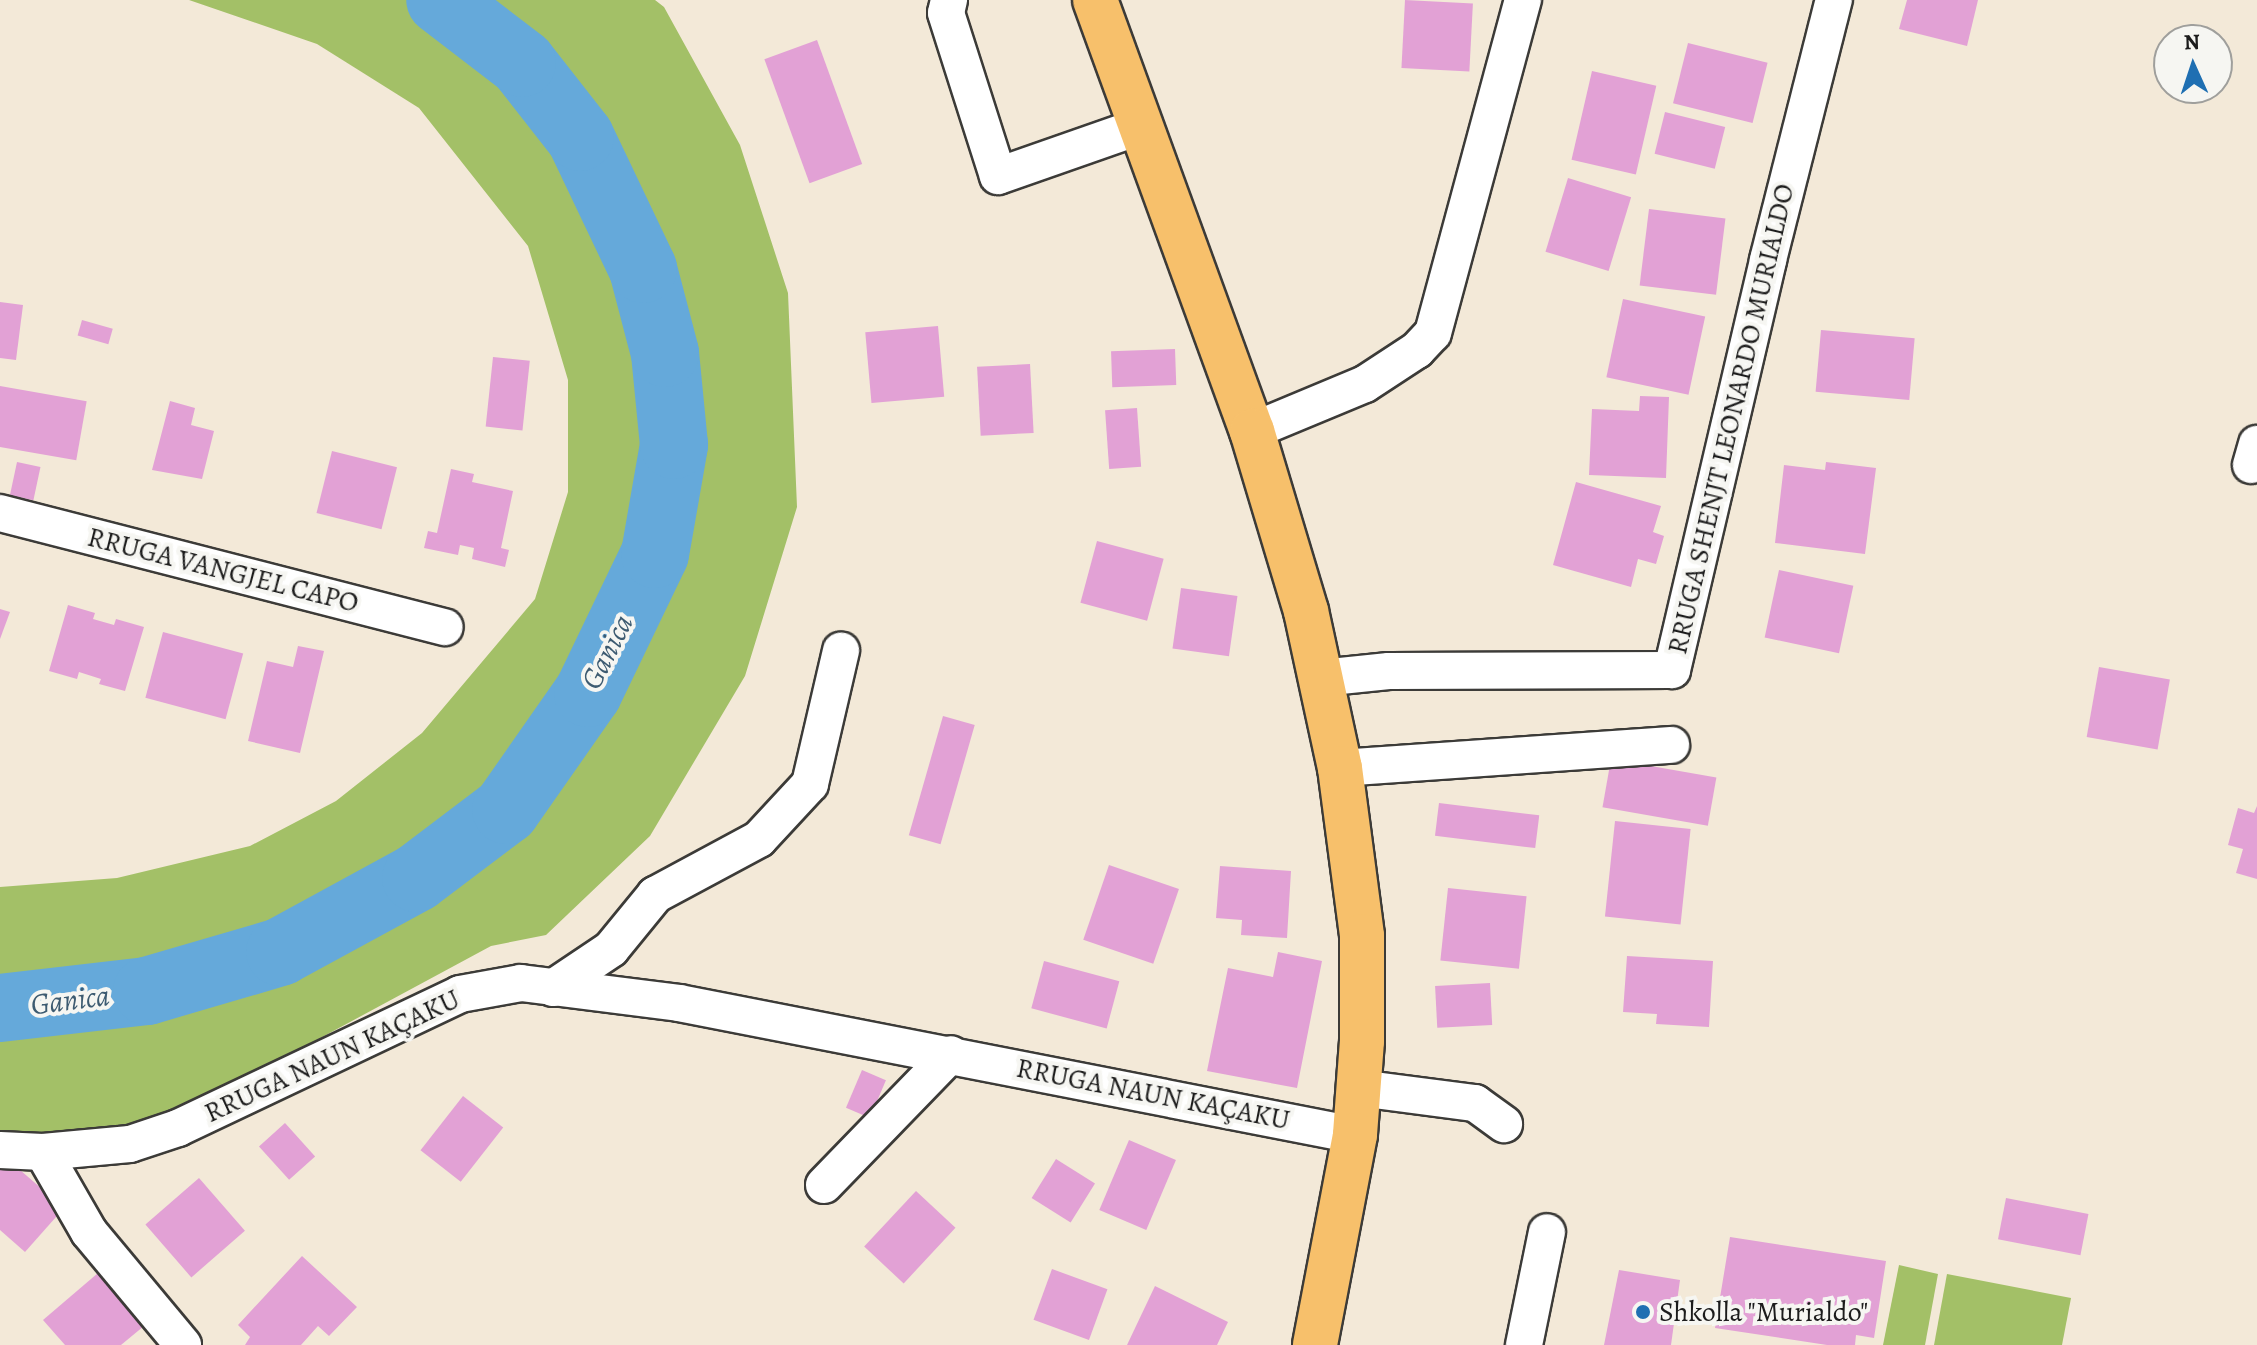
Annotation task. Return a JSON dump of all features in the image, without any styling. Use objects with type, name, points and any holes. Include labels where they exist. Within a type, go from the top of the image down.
[{"type":"main road","points":[[1095,0],[1252,431],[1306,611],[1340,768],[1362,936],[1359,1088],[1355,1135],[1315,1345]]},
{"type":"street","points":[[949,0],[946,13],[998,176],[1141,126]]},
{"type":"street","points":[[1252,431],[1365,384],[1417,350],[1433,333],[1523,0]]},
{"type":"street","name":"RRUGA SHENJT LEONARDO MURIALDO","points":[[1321,678],[1389,671],[1672,670],[1768,260],[1834,0]]},
{"type":"street","name":"RRUGA VANGJEL CAPO","points":[[0,513],[445,627]]},
{"type":"street","points":[[553,988],[611,949],[655,895],[759,839],[810,784],[841,651]]},
{"type":"street","points":[[1340,768],[1671,745]]},
{"type":"street","name":"RRUGA NAUN KAÇAKU","points":[[0,1150],[43,1152],[130,1144],[178,1128],[460,994],[521,983],[679,1003],[1355,1135]]},
{"type":"street","points":[[824,1185],[951,1054]]},
{"type":"street","points":[[1359,1088],[1475,1103],[1504,1124]]},
{"type":"street","points":[[43,1152],[89,1232],[183,1345]]},
{"type":"street","points":[[1524,1345],[1547,1232]]},
{"type":"green space","points":[[189,0],[655,0],[664,7],[740,145],[788,293],[797,507],[745,676],[650,836],[546,935],[491,946],[172,1118],[116,1138],[0,1138],[0,887],[117,878],[250,846],[336,801],[422,733],[535,599],[568,492],[568,380],[528,246],[419,108],[317,44]]},
{"type":"green space","points":[[1899,1265],[1938,1274],[1925,1345],[1883,1345]]},
{"type":"green space","points":[[1947,1274],[2071,1298],[2062,1345],[1934,1345]]},
{"type":"building","points":[[1405,0],[1473,4],[1469,71],[1401,68]]},
{"type":"building","points":[[1907,0],[1978,0],[1967,46],[1899,29]]},
{"type":"building","points":[[817,40],[862,164],[810,183],[764,59]]},
{"type":"building","points":[[1688,43],[1768,63],[1753,123],[1673,103]]},
{"type":"building","points":[[1592,71],[1656,86],[1636,175],[1572,160]]},
{"type":"building","points":[[1665,112],[1725,127],[1715,169],[1655,154]]},
{"type":"building","points":[[1568,178],[1631,197],[1609,271],[1545,252]]},
{"type":"building","points":[[1649,209],[1725,218],[1716,295],[1640,285]]},
{"type":"building","points":[[1623,299],[1705,316],[1689,395],[1606,377]]},
{"type":"building","points":[[0,302],[23,305],[16,360],[0,358]]},
{"type":"building","points":[[82,320],[113,329],[108,344],[78,335]]},
{"type":"building","points":[[938,326],[944,397],[871,403],[865,332]]},
{"type":"building","points":[[1821,330],[1915,338],[1909,400],[1816,392]]},
{"type":"building","points":[[1175,349],[1176,385],[1112,387],[1111,351]]},
{"type":"building","points":[[493,357],[530,361],[522,430],[486,427]]},
{"type":"building","points":[[1030,364],[1034,433],[981,436],[977,367]]},
{"type":"building","points":[[0,386],[87,401],[76,460],[0,447]]},
{"type":"building","points":[[1640,396],[1669,397],[1666,478],[1589,475],[1592,409],[1639,411]]},
{"type":"building","points":[[170,401],[195,408],[191,425],[214,431],[202,479],[152,470]]},
{"type":"building","points":[[1137,408],[1141,467],[1109,469],[1105,410]]},
{"type":"building","points":[[332,451],[397,467],[382,529],[317,513]]},
{"type":"building","points":[[17,462],[40,467],[33,500],[10,495]]},
{"type":"building","points":[[1826,462],[1876,468],[1865,554],[1775,543],[1784,465],[1825,470]]},
{"type":"building","points":[[451,469],[474,474],[472,482],[513,491],[501,548],[509,550],[505,567],[472,559],[474,548],[460,545],[458,555],[424,548],[428,531],[437,533]]},
{"type":"building","points":[[1576,482],[1661,506],[1653,532],[1664,536],[1656,564],[1638,559],[1631,587],[1553,565]]},
{"type":"building","points":[[1097,541],[1164,559],[1147,621],[1080,603]]},
{"type":"building","points":[[1779,570],[1853,586],[1839,653],[1765,637]]},
{"type":"building","points":[[1181,588],[1237,596],[1229,656],[1173,648]]},
{"type":"building","points":[[68,605],[95,613],[93,619],[114,625],[116,619],[144,627],[125,691],[99,684],[101,679],[79,672],[77,679],[49,671]]},
{"type":"building","points":[[0,609],[10,612],[0,639]]},
{"type":"building","points":[[163,632],[243,653],[226,719],[145,698]]},
{"type":"building","points":[[298,646],[324,651],[300,753],[248,741],[267,661],[293,667]]},
{"type":"building","points":[[2099,667],[2170,680],[2158,749],[2087,737]]},
{"type":"building","points":[[943,716],[975,725],[941,844],[909,835]]},
{"type":"building","points":[[1611,759],[1716,778],[1708,826],[1602,807]]},
{"type":"building","points":[[1439,803],[1539,815],[1535,848],[1435,836]]},
{"type":"building","points":[[2257,806],[2257,879],[2236,873],[2243,849],[2228,845],[2238,808],[2254,813]]},
{"type":"building","points":[[1615,821],[1691,829],[1681,924],[1605,916]]},
{"type":"building","points":[[1109,865],[1179,889],[1153,964],[1083,940]]},
{"type":"building","points":[[1220,866],[1291,871],[1287,938],[1241,935],[1242,920],[1216,918]]},
{"type":"building","points":[[1448,888],[1527,896],[1519,969],[1440,961]]},
{"type":"building","points":[[1278,952],[1322,961],[1297,1088],[1207,1071],[1228,968],[1273,977]]},
{"type":"building","points":[[1627,956],[1713,961],[1709,1027],[1656,1024],[1657,1014],[1623,1012]]},
{"type":"building","points":[[1044,961],[1119,981],[1107,1029],[1031,1008]]},
{"type":"building","points":[[1490,983],[1492,1025],[1437,1028],[1435,986]]},
{"type":"building","points":[[862,1070],[886,1080],[870,1118],[846,1108]]},
{"type":"building","points":[[463,1096],[503,1127],[461,1182],[421,1150]]},
{"type":"building","points":[[285,1123],[315,1156],[289,1180],[259,1146]]},
{"type":"building","points":[[1129,1140],[1176,1160],[1146,1230],[1099,1210]]},
{"type":"building","points":[[5,1157],[64,1208],[25,1252],[0,1230],[0,1163]]},
{"type":"building","points":[[1056,1159],[1095,1183],[1071,1222],[1032,1198]]},
{"type":"building","points":[[199,1178],[245,1231],[191,1277],[145,1225]]},
{"type":"building","points":[[916,1191],[955,1228],[904,1283],[864,1247]]},
{"type":"building","points":[[2006,1198],[2088,1214],[2080,1255],[1998,1239]]},
{"type":"building","points":[[1730,1237],[1886,1261],[1874,1338],[1856,1335],[1855,1345],[1827,1345],[1715,1328]]},
{"type":"building","points":[[302,1256],[357,1307],[329,1336],[318,1326],[301,1345],[245,1345],[250,1337],[238,1325]]},
{"type":"building","points":[[1052,1269],[1107,1289],[1089,1340],[1034,1320]]},
{"type":"building","name":"Shkolla \"Murialdo\"","points":[[1619,1270],[1680,1280],[1671,1345],[1604,1345]]},
{"type":"building","points":[[98,1273],[144,1326],[121,1345],[65,1345],[43,1320]]},
{"type":"building","points":[[1155,1286],[1228,1322],[1217,1345],[1127,1345]]},
{"type":"waterway","name":"Ganica","points":[[0,1008],[147,991],[280,952],[416,878],[506,810],[588,693],[655,554],[674,445],[665,353],[643,269],[580,137],[522,63],[440,0]]},
{"type":"place","name":"Shkolla \"Murialdo\"","points":[[1643,1312]]}]
